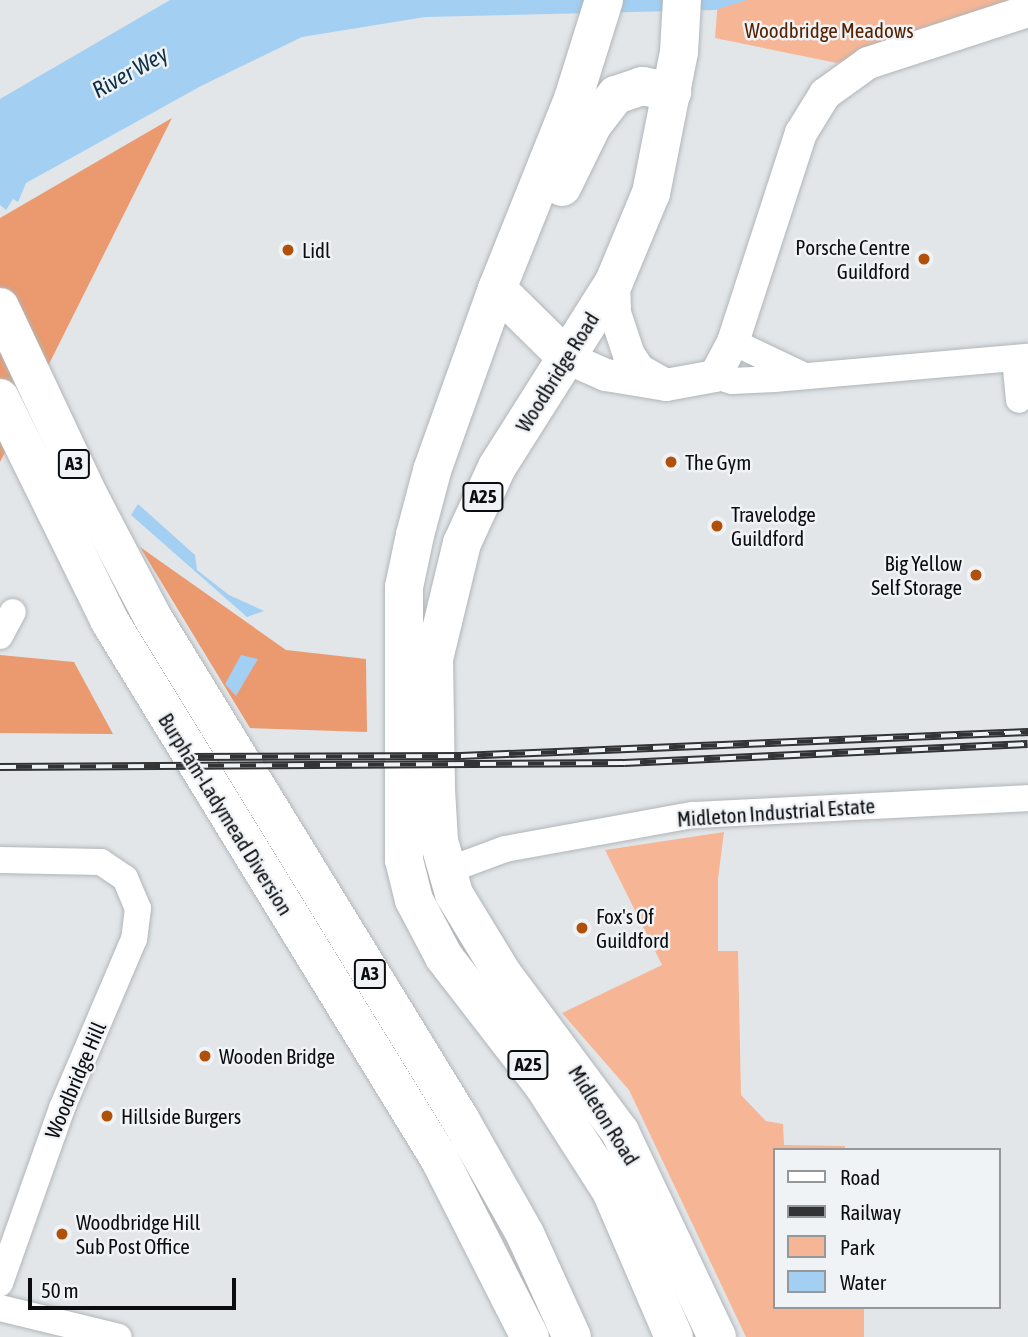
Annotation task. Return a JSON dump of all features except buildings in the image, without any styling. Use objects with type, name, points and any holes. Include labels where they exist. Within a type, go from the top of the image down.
[{"type":"main road","name":"Woodbridge Road","points":[[419,736],[434,659],[462,543],[497,467],[614,282],[651,193],[672,92],[682,7]]},
{"type":"main road","name":"A25","points":[[419,791],[419,736],[404,587],[415,535],[432,471],[497,289],[573,99],[602,8]]},
{"type":"main road","name":"A25","points":[[515,244],[547,218],[593,124],[616,95],[642,86],[672,92]]},
{"type":"main road","points":[[497,289],[568,358]]},
{"type":"main road","name":"A3","points":[[0,307],[90,498],[153,618],[460,1119],[525,1234],[572,1337]]},
{"type":"main road","name":"Burpham-Ladymead Diversion","points":[[0,398],[78,561],[144,681],[439,1158],[530,1337]]},
{"type":"main road","name":"Midleton Road","points":[[419,791],[459,904],[502,973],[620,1132],[716,1337]]},
{"type":"main road","name":"Midleton Road","points":[[419,791],[404,860],[423,920],[455,975],[580,1138],[611,1191],[674,1337]]},
{"type":"street","points":[[715,376],[733,342],[801,133],[825,94],[868,63],[1028,11]]},
{"type":"street","points":[[614,282],[615,313],[629,355],[639,370],[666,385]]},
{"type":"street","points":[[733,342],[771,364],[802,374]]},
{"type":"street","points":[[568,358],[606,375],[666,385],[715,376],[732,382],[802,374],[1021,358],[1019,400]]},
{"type":"street","points":[[0,636],[13,612]]},
{"type":"street","name":"Midleton Industrial Estate","points":[[446,871],[505,849],[692,815],[1028,798]]},
{"type":"street","name":"Woodbridge Hill","points":[[0,860],[101,862],[125,878],[138,908],[134,939],[62,1108],[0,1283]]},
{"type":"street","points":[[0,1308],[119,1337]]},
{"type":"green space","name":"Woodbridge Meadows","points":[[718,0],[1027,0],[930,27],[837,63],[715,38]]},
{"type":"green space","points":[[724,832],[718,879],[718,951],[738,951],[741,1095],[766,1121],[783,1124],[784,1145],[845,1146],[772,1148],[772,1309],[864,1309],[864,1337],[746,1337],[629,1090],[562,1013],[662,965],[605,850]]},
{"type":"shaded area","points":[[172,118],[0,462],[0,218]]},
{"type":"shaded area","points":[[140,547],[286,650],[366,659],[367,732],[250,728]]},
{"type":"shaded area","points":[[0,655],[74,662],[113,734],[0,733]]},
{"type":"water","name":"River Wey","points":[[170,0],[747,0],[715,10],[425,17],[302,37],[201,86],[26,183],[18,202],[13,199],[6,210],[0,205],[0,99]]},
{"type":"water","points":[[138,504],[195,555],[197,570],[229,595],[264,611],[247,617],[131,515]]},
{"type":"water","points":[[241,655],[258,659],[236,696],[225,684]]},
{"type":"railway","points":[[182,757],[461,756],[1028,732]]},
{"type":"railway","points":[[0,767],[624,763],[1028,744]]},
{"type":"place","name":"Lidl","points":[[288,250]]},
{"type":"place","name":"Porsche Centre Guildford","points":[[924,259]]},
{"type":"place","name":"The Gym","points":[[671,462]]},
{"type":"place","name":"Travelodge Guildford","points":[[717,526]]},
{"type":"place","name":"Big Yellow Self Storage","points":[[976,575]]},
{"type":"place","name":"Fox's Of Guildford","points":[[582,928]]},
{"type":"place","name":"Wooden Bridge","points":[[205,1056]]},
{"type":"place","name":"Hillside Burgers","points":[[107,1116]]},
{"type":"place","name":"Woodbridge Hill Sub Post Office","points":[[62,1234]]}]
